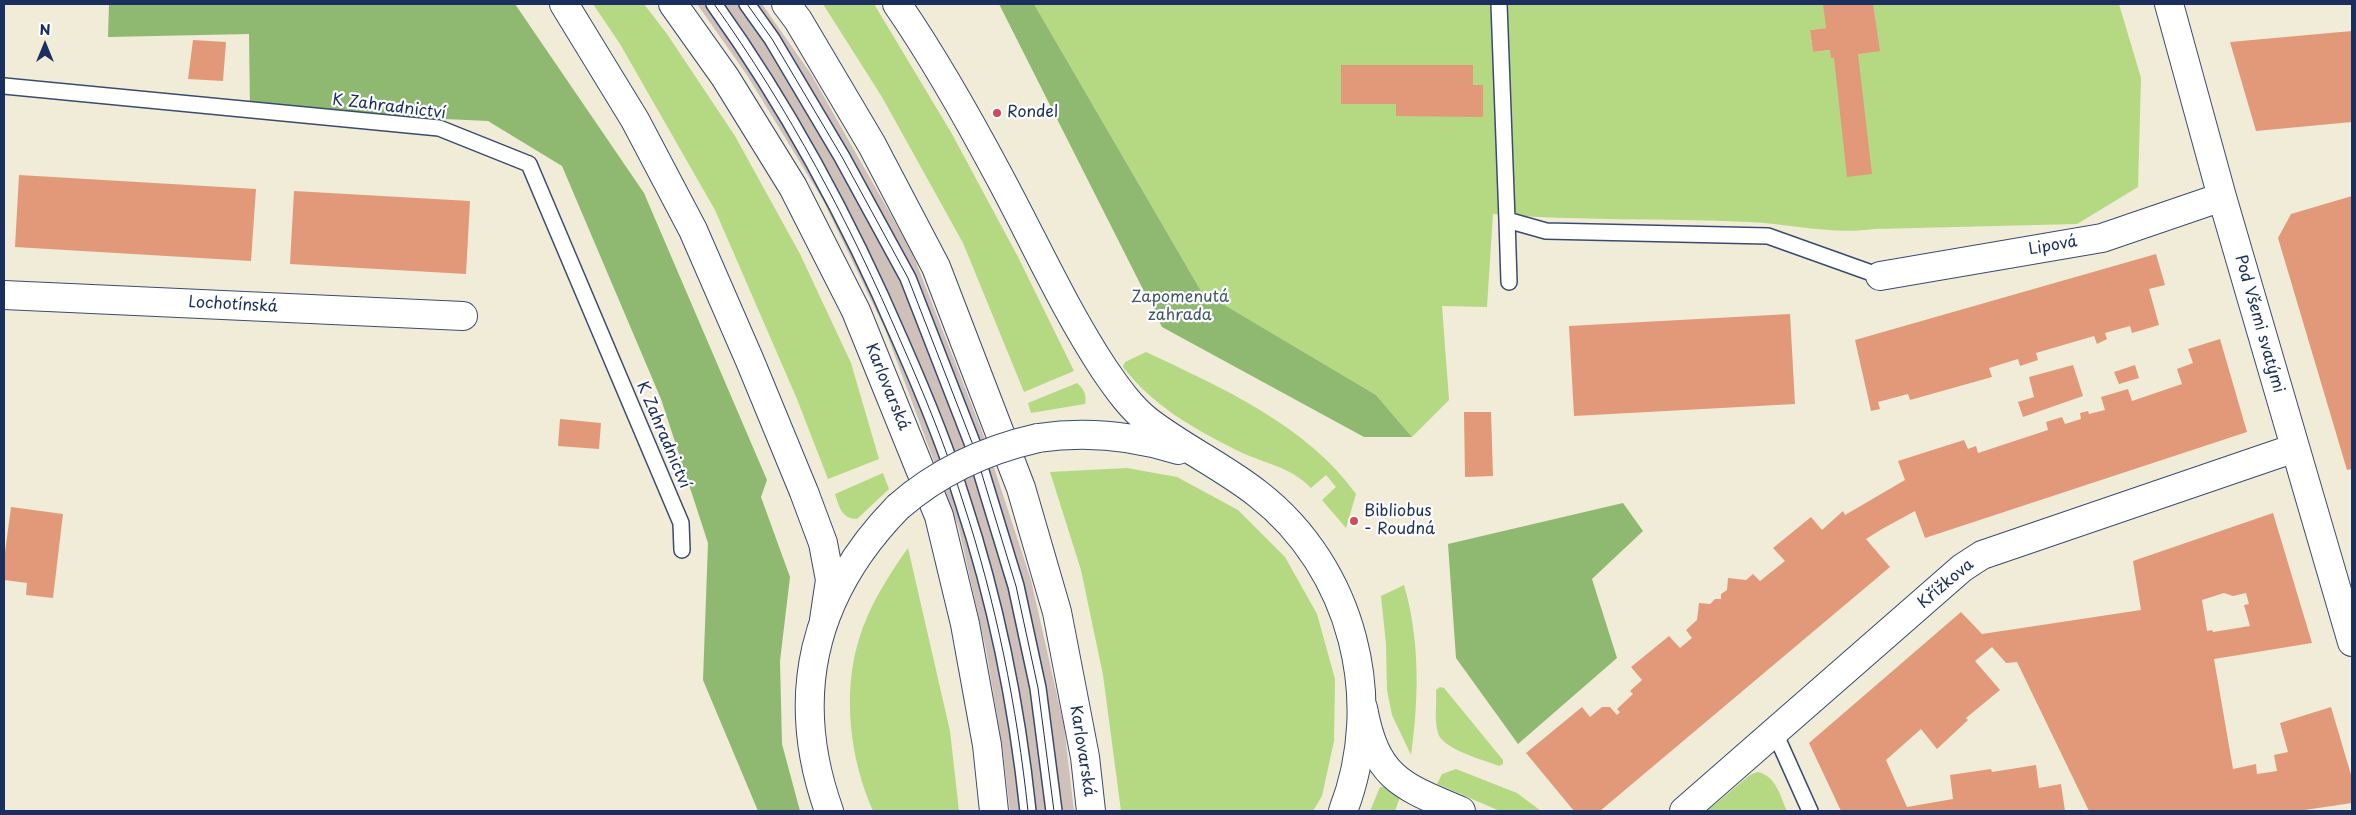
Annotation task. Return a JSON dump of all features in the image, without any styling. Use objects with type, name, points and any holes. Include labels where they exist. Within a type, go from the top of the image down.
[{"type":"main road","points":[[564,4],[635,120],[693,230],[750,361],[823,543],[830,580],[824,620],[811,680],[810,723],[816,769],[829,811]]},
{"type":"main road","name":"Karlovarská","points":[[673,4],[725,77],[793,187],[856,311],[939,516],[967,633],[987,745],[994,811]]},
{"type":"main road","name":"Karlovarská","points":[[786,4],[798,20],[872,145],[936,267],[1022,488],[1057,612],[1085,757],[1090,811]]},
{"type":"main road","points":[[898,4],[915,29],[999,175],[1052,279],[1107,372],[1129,402],[1147,421],[1246,484],[1279,512],[1296,530],[1322,566],[1341,602],[1352,633],[1360,670],[1362,705],[1357,764],[1343,811]]},
{"type":"main road","name":"Pod Všemi svatými","points":[[2169,4],[2222,197],[2352,642]]},
{"type":"main road","name":"Lipová","points":[[1880,276],[2102,238],[2222,197]]},
{"type":"main road","name":"Lochotínská","points":[[4,294],[463,316]]},
{"type":"main road","points":[[824,620],[853,561],[866,542],[898,507],[931,481],[967,460],[1013,443],[1038,438],[1104,434],[1132,438],[1180,450],[1216,466]]},
{"type":"main road","name":"Křížkova","points":[[1684,811],[1962,568],[1982,555],[2296,448]]},
{"type":"main road","points":[[1362,705],[1369,734],[1376,752],[1390,773],[1413,792],[1461,811]]},
{"type":"lane","name":"Karlovarská","points":[[714,4],[750,55],[820,171],[880,293],[935,421],[963,502],[986,582],[1010,687],[1028,811]]},
{"type":"lane","points":[[747,4],[772,39],[842,156],[908,278],[973,445],[1016,586],[1038,688],[1054,811]]},
{"type":"lane","points":[[1499,4],[1509,282]]},
{"type":"lane","name":"K Zahradnictví","points":[[4,86],[439,128],[529,164],[681,522],[682,550]]},
{"type":"lane","points":[[1507,220],[1546,231],[1768,236],[1880,276]]},
{"type":"lane","points":[[1775,732],[1810,811]]},
{"type":"shaded area","points":[[697,4],[762,4],[811,74],[912,252],[983,434],[1031,580],[1064,726],[1074,811],[1010,811],[1002,745],[986,650],[959,529],[885,329],[823,200],[747,75]]},
{"type":"green space","points":[[109,4],[515,4],[644,193],[767,480],[761,497],[790,577],[780,661],[782,744],[800,811],[758,811],[703,680],[708,543],[661,399],[562,166],[488,121],[250,110],[249,34],[108,37]]},
{"type":"green space","points":[[593,4],[644,4],[667,34],[735,136],[800,254],[851,363],[879,459],[828,479],[797,399],[715,210],[620,44]]},
{"type":"green space","points":[[823,4],[874,4],[952,134],[1018,257],[1074,371],[1024,392],[963,243],[882,97]]},
{"type":"green space","name":"Zapomenutá zahrada","points":[[999,4],[1034,4],[1201,291],[1376,395],[1412,437],[1364,437],[1162,327]]},
{"type":"green space","points":[[1034,4],[2119,4],[2141,78],[2138,187],[2077,224],[1843,231],[1749,222],[1557,218],[1493,214],[1487,307],[1442,306],[1449,400],[1412,437],[1376,395],[1201,291]],"holes":[[[1826,28],[1830,50],[1813,52],[1810,30]]]},
{"type":"green space","points":[[1146,352],[1203,379],[1260,410],[1288,428],[1313,448],[1336,470],[1356,494],[1346,528],[1322,500],[1336,487],[1326,475],[1311,488],[1285,470],[1236,450],[1204,433],[1175,415],[1147,393],[1123,367],[1125,362]]},
{"type":"green space","points":[[1077,383],[1084,392],[1085,404],[1031,413],[1028,403]]},
{"type":"green space","points":[[1127,468],[1177,477],[1238,510],[1285,557],[1317,614],[1335,679],[1334,741],[1322,796],[1313,811],[1121,811],[1103,675],[1081,570],[1050,472]]},
{"type":"green space","points":[[883,473],[889,489],[857,519],[845,515],[840,508],[835,494]]},
{"type":"green space","points":[[1623,503],[1643,531],[1592,579],[1617,658],[1518,744],[1456,658],[1448,544]]},
{"type":"green space","points":[[908,548],[950,731],[959,811],[873,811],[865,791],[854,748],[850,704],[851,682],[859,639],[868,615],[880,592]]},
{"type":"green space","points":[[1404,585],[1413,626],[1417,691],[1411,755],[1392,715],[1387,690],[1386,644],[1381,596]]},
{"type":"green space","points":[[1440,687],[1444,688],[1503,760],[1503,764],[1499,766],[1464,753],[1441,739],[1438,733],[1436,717],[1436,690]]},
{"type":"green space","points":[[1456,769],[1517,793],[1541,811],[1500,811],[1437,784],[1442,774]]},
{"type":"green space","points":[[1757,772],[1769,777],[1773,782],[1787,811],[1707,811],[1750,775]]},
{"type":"green space","points":[[1380,787],[1388,787],[1400,797],[1395,811],[1370,811]]},
{"type":"building","points":[[1823,4],[1873,4],[1880,51],[1858,54],[1872,174],[1847,177],[1834,58],[1831,58],[1830,50],[1813,52],[1810,30],[1826,28]]},
{"type":"building","points":[[2352,31],[2352,122],[2256,131],[2230,42]]},
{"type":"building","points":[[193,40],[226,42],[223,81],[188,79]]},
{"type":"building","points":[[1341,65],[1473,65],[1473,85],[1483,85],[1483,117],[1396,116],[1396,104],[1341,104]]},
{"type":"building","points":[[19,175],[256,189],[251,261],[15,247]]},
{"type":"building","points":[[294,191],[470,201],[466,274],[290,264]]},
{"type":"building","points":[[2352,196],[2352,469],[2347,470],[2278,238],[2291,214]]},
{"type":"building","points":[[2156,254],[2165,285],[2149,289],[2159,325],[2132,333],[2130,326],[2105,333],[2107,339],[2097,344],[2094,336],[2036,353],[2038,360],[2020,366],[2018,359],[1989,368],[1992,377],[1910,400],[1908,394],[1878,402],[1880,409],[1871,411],[1855,340]]},
{"type":"building","points":[[1790,314],[1795,404],[1574,416],[1569,326]]},
{"type":"building","points":[[2220,339],[2247,432],[1925,538],[1915,511],[1882,529],[1866,539],[1890,567],[1600,811],[1574,811],[1526,753],[1582,707],[1590,717],[1602,707],[1610,707],[1617,715],[1620,712],[1617,709],[1633,694],[1630,691],[1642,680],[1631,667],[1669,636],[1680,648],[1692,638],[1686,630],[1697,620],[1699,603],[1710,604],[1715,599],[1721,599],[1721,594],[1727,590],[1728,578],[1746,580],[1753,574],[1760,581],[1785,561],[1773,548],[1811,517],[1822,530],[1843,511],[1845,515],[1905,480],[1898,461],[1964,440],[1968,449],[1976,446],[1978,453],[2048,430],[2046,422],[2062,417],[2065,424],[2081,419],[2080,413],[2088,411],[2089,414],[2105,410],[2101,397],[2128,389],[2132,401],[2182,384],[2177,369],[2193,363],[2188,349]]},
{"type":"building","points":[[2073,365],[2083,396],[2023,417],[2018,402],[2034,397],[2029,377]]},
{"type":"building","points":[[2135,365],[2139,378],[2119,384],[2114,372]]},
{"type":"building","points":[[1464,412],[1491,412],[1493,476],[1465,477]]},
{"type":"building","points":[[560,419],[601,423],[599,449],[558,446]]},
{"type":"building","points":[[11,507],[63,514],[53,598],[26,595],[27,583],[4,580],[4,560]]},
{"type":"building","points":[[2273,513],[2312,643],[2214,659],[2233,769],[2256,764],[2257,774],[2277,771],[2274,755],[2288,752],[2280,723],[2331,707],[2352,778],[2352,803],[2298,811],[2089,811],[2017,662],[2006,663],[1992,647],[1975,661],[2000,690],[1966,718],[1968,720],[1937,749],[1921,729],[1886,760],[1907,807],[1953,799],[1950,775],[1991,769],[1992,772],[2036,765],[2039,788],[2061,784],[2065,811],[1841,811],[1809,743],[1961,612],[1982,634],[2141,610],[2133,561]],"holes":[[[2224,593],[2233,596],[2246,593],[2249,604],[2244,605],[2250,626],[2213,632],[2212,630],[2207,631],[2202,600]]]},
{"type":"tram line","points":[[714,4],[768,84],[839,210],[881,298],[934,421],[956,481],[986,578],[1004,655],[1018,733],[1028,811]]},
{"type":"tram line","points":[[747,4],[772,39],[842,157],[908,278],[973,445],[1016,586],[1038,688],[1054,811]]},
{"type":"place","name":"Rondel","points":[[997,113]]},
{"type":"place","name":"Bibliobus - Roudná","points":[[1354,521]]}]
